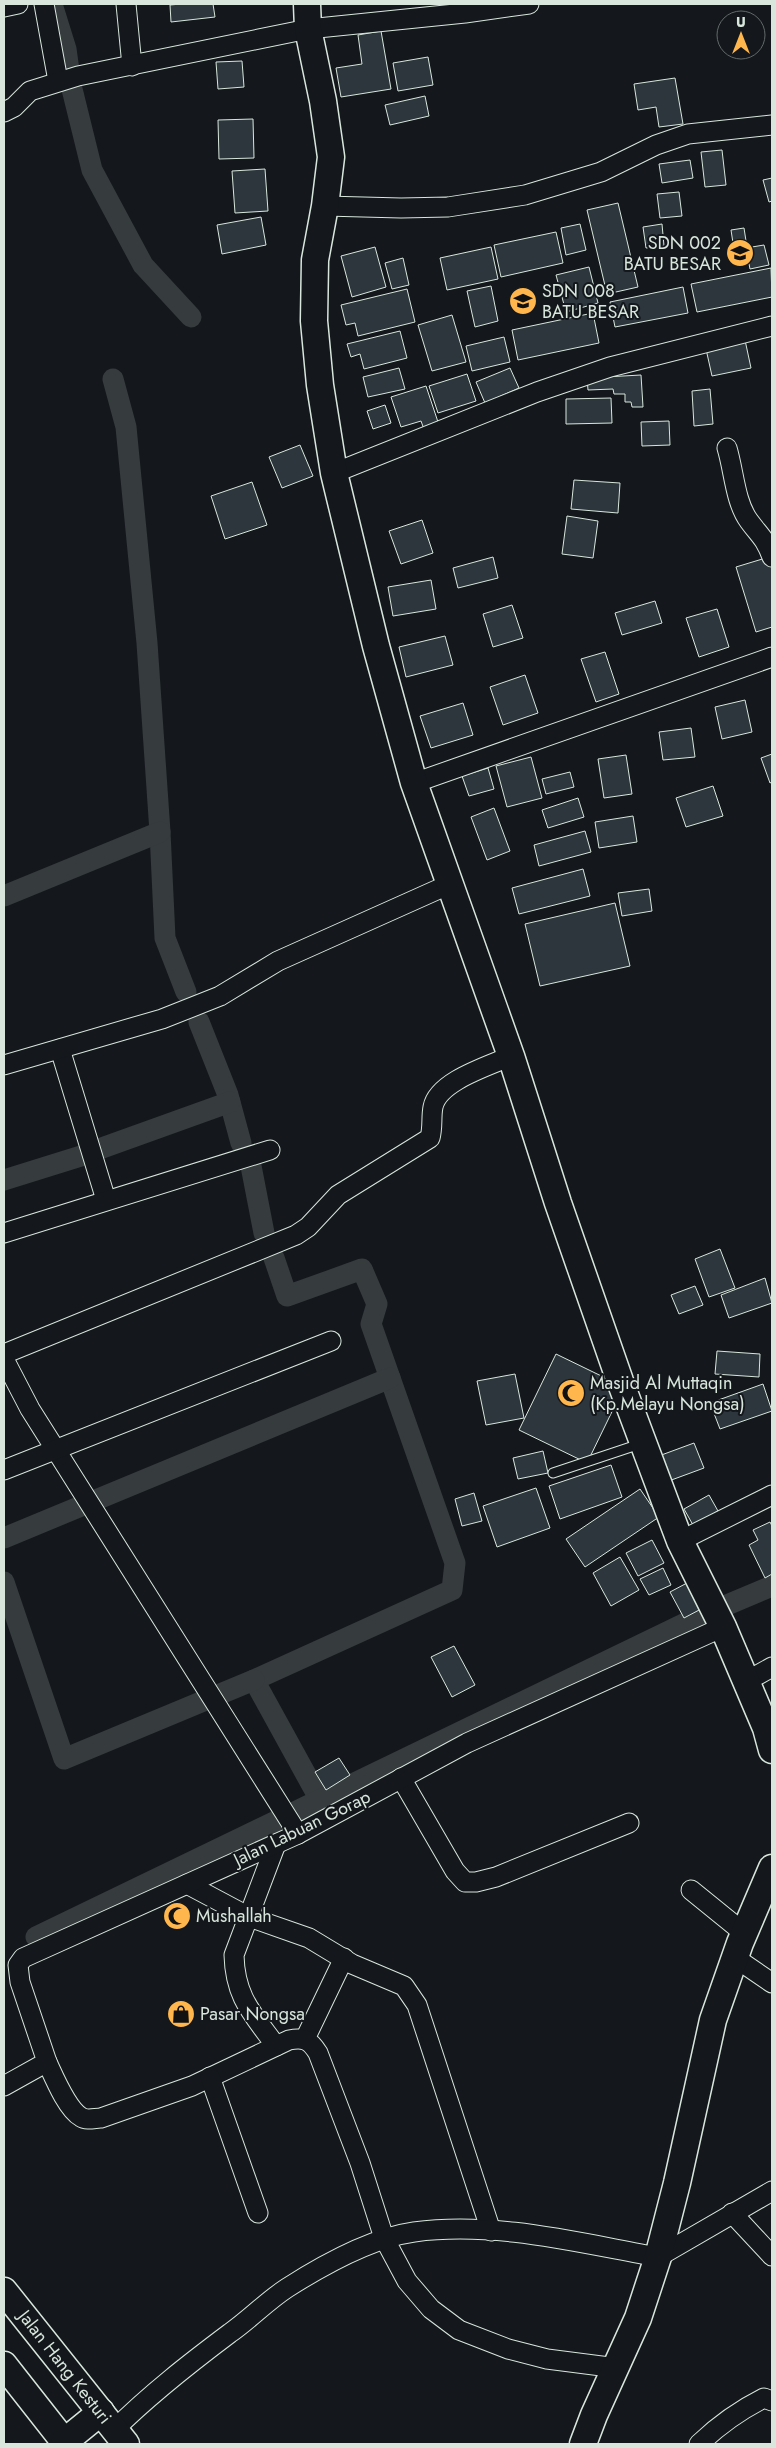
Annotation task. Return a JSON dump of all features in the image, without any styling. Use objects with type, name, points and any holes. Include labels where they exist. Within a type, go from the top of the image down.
[{"type":"street","points":[[4,7],[18,4]]},
{"type":"street","points":[[44,4],[66,79]]},
{"type":"street","points":[[126,4],[132,66]]},
{"type":"street","points":[[306,4],[308,29],[323,101],[330,157],[325,206],[315,260],[314,321],[320,385],[334,473],[376,646],[414,782],[511,1056],[561,1212],[643,1443],[680,1541],[748,1681],[766,1728],[772,1750]]},
{"type":"street","points":[[4,112],[14,107],[30,91],[66,79],[308,29],[465,13],[529,4]]},
{"type":"street","points":[[325,206],[448,207],[524,195],[601,172],[656,145],[688,134],[772,125]]},
{"type":"street","points":[[334,473],[538,392],[610,367],[772,326]]},
{"type":"street","points":[[727,448],[740,503],[748,520],[766,540],[772,557]]},
{"type":"street","points":[[414,782],[772,657]]},
{"type":"street","points":[[4,1065],[162,1019],[220,996],[278,961],[450,884]]},
{"type":"street","points":[[60,1049],[106,1200]]},
{"type":"street","points":[[4,1354],[296,1235],[308,1228],[338,1195],[430,1138],[433,1128],[434,1105],[441,1092],[451,1083],[511,1056]]},
{"type":"street","points":[[4,1234],[106,1200],[270,1150]]},
{"type":"street","points":[[4,1470],[331,1341]]},
{"type":"street","points":[[4,1359],[30,1409],[295,1830]]},
{"type":"street","points":[[680,1541],[772,1495]]},
{"type":"street","name":"Jalan Labuan Gorap","points":[[210,2077],[192,2086],[101,2118],[89,2119],[81,2117],[59,2088],[48,2062],[20,1982],[18,1966],[23,1958],[276,1844],[295,1830],[467,1743],[721,1623]]},
{"type":"street","points":[[748,1681],[772,1667]]},
{"type":"street","points":[[401,1778],[454,1871],[465,1882],[476,1882],[496,1877],[628,1823]]},
{"type":"street","points":[[276,1844],[234,1955],[234,1974],[242,1999],[276,2046]]},
{"type":"street","points":[[583,2444],[594,2415],[617,2368],[638,2318],[658,2257],[677,2183],[713,2020],[734,1957],[772,1868]]},
{"type":"street","points":[[188,1884],[249,1916],[309,1938],[352,1964],[404,1986],[417,2005],[491,2231]]},
{"type":"street","points":[[691,1890],[744,1933]]},
{"type":"street","points":[[734,1957],[772,1983]]},
{"type":"street","points":[[305,2039],[344,1958]]},
{"type":"street","points":[[258,2213],[210,2077],[289,2040],[305,2039],[312,2044],[318,2053],[360,2163],[384,2238],[407,2282],[431,2309],[459,2330],[508,2349],[547,2360],[617,2368]]},
{"type":"street","points":[[4,2086],[48,2062]]},
{"type":"street","points":[[4,2365],[65,2443],[113,2429],[206,2349],[230,2333],[286,2289],[330,2264],[384,2238],[414,2232],[491,2231],[532,2235],[658,2257],[772,2191]]},
{"type":"street","points":[[732,2213],[772,2256]]},
{"type":"street","name":"Jalan Hang Kesturi","points":[[4,2290],[113,2429]]},
{"type":"street","points":[[698,2444],[723,2421],[749,2405],[764,2398],[772,2401]]},
{"type":"lane","points":[[553,1473],[643,1443]]},
{"type":"building","points":[[213,4],[215,17],[171,22],[170,5]]},
{"type":"building","points":[[381,31],[391,89],[341,97],[336,68],[362,64],[358,35]]},
{"type":"building","points":[[428,57],[433,85],[398,91],[393,63]]},
{"type":"building","points":[[242,61],[244,87],[218,89],[216,62]]},
{"type":"building","points":[[675,78],[683,124],[659,127],[656,107],[638,110],[634,84]]},
{"type":"building","points":[[425,96],[429,116],[390,125],[385,105]]},
{"type":"building","points":[[253,119],[254,158],[219,159],[218,120]]},
{"type":"building","points":[[722,150],[726,185],[705,187],[701,152]]},
{"type":"building","points":[[690,160],[693,178],[662,183],[659,164]]},
{"type":"building","points":[[265,169],[268,211],[235,213],[232,171]]},
{"type":"building","points":[[772,178],[772,201],[769,202],[763,180]]},
{"type":"building","points":[[679,192],[682,216],[660,218],[657,194]]},
{"type":"building","points":[[618,203],[638,287],[607,294],[587,210]]},
{"type":"building","points":[[261,217],[266,245],[222,254],[217,225]]},
{"type":"building","points":[[580,224],[586,250],[566,255],[561,228]]},
{"type":"building","points":[[662,224],[664,246],[646,248],[643,227]]},
{"type":"building","points":[[744,228],[746,241],[733,243],[731,230]]},
{"type":"building","points":[[556,232],[563,263],[501,277],[494,245]]},
{"type":"building","points":[[764,245],[769,265],[750,269],[746,248]]},
{"type":"building","points":[[375,247],[386,287],[352,297],[341,256]]},
{"type":"building","points":[[491,247],[498,279],[447,290],[440,258]]},
{"type":"building","points":[[403,258],[409,285],[392,289],[385,263]]},
{"type":"building","points":[[589,267],[598,303],[566,312],[556,275]]},
{"type":"building","points":[[771,268],[772,297],[697,312],[691,284]]},
{"type":"building","points":[[491,286],[498,321],[475,327],[467,291]]},
{"type":"building","points":[[683,287],[688,313],[615,327],[610,302]]},
{"type":"building","points":[[407,289],[415,322],[358,336],[355,323],[346,325],[341,305]]},
{"type":"building","points":[[593,313],[599,343],[518,360],[512,330]]},
{"type":"building","points":[[452,315],[466,362],[432,371],[418,325]]},
{"type":"building","points":[[400,331],[407,358],[364,369],[360,354],[351,357],[347,344]]},
{"type":"building","points":[[504,337],[510,362],[472,371],[466,346]]},
{"type":"building","points":[[745,340],[751,368],[712,376],[706,349]]},
{"type":"building","points":[[399,368],[405,389],[368,397],[363,377]]},
{"type":"building","points":[[510,368],[519,388],[485,403],[476,382]]},
{"type":"building","points":[[467,374],[476,401],[438,413],[429,386]]},
{"type":"building","points":[[641,375],[643,407],[632,407],[631,402],[625,402],[625,394],[614,394],[613,389],[588,390],[587,378]]},
{"type":"building","points":[[426,386],[440,428],[425,432],[421,421],[401,427],[391,397]]},
{"type":"building","points":[[710,389],[713,424],[694,426],[692,391]]},
{"type":"building","points":[[611,398],[612,423],[566,424],[566,399]]},
{"type":"building","points":[[385,405],[391,423],[373,429],[367,411]]},
{"type":"building","points":[[669,421],[670,445],[642,446],[641,422]]},
{"type":"building","points":[[300,445],[313,476],[282,488],[269,457]]},
{"type":"building","points":[[574,480],[620,483],[618,513],[571,509]]},
{"type":"building","points":[[252,482],[267,525],[225,539],[211,496]]},
{"type":"building","points":[[567,516],[598,521],[593,558],[562,554]]},
{"type":"building","points":[[422,520],[433,553],[401,564],[389,531]]},
{"type":"building","points":[[493,557],[498,578],[458,588],[453,568]]},
{"type":"building","points":[[769,557],[772,568],[772,627],[756,632],[736,567]]},
{"type":"building","points":[[431,580],[436,609],[393,616],[388,587]]},
{"type":"building","points":[[655,601],[662,623],[622,635],[615,613]]},
{"type":"building","points":[[512,605],[523,638],[493,647],[483,614]]},
{"type":"building","points":[[717,609],[729,647],[699,657],[686,618]]},
{"type":"building","points":[[445,636],[453,665],[406,677],[399,647]]},
{"type":"building","points":[[605,652],[619,694],[596,702],[581,659]]},
{"type":"building","points":[[525,675],[538,713],[503,725],[490,687]]},
{"type":"building","points":[[745,700],[752,732],[722,739],[715,707]]},
{"type":"building","points":[[463,703],[473,735],[431,748],[420,716]]},
{"type":"building","points":[[691,728],[695,757],[663,760],[659,732]]},
{"type":"building","points":[[772,754],[772,782],[770,783],[761,758]]},
{"type":"building","points":[[626,755],[632,794],[604,798],[598,759]]},
{"type":"building","points":[[531,757],[542,798],[507,807],[496,766]]},
{"type":"building","points":[[488,768],[494,789],[469,796],[462,776]]},
{"type":"building","points":[[570,772],[574,787],[546,794],[542,779]]},
{"type":"building","points":[[713,786],[723,816],[686,827],[676,798]]},
{"type":"building","points":[[578,798],[584,817],[548,828],[542,810]]},
{"type":"building","points":[[494,808],[510,851],[487,860],[471,817]]},
{"type":"building","points":[[633,816],[637,842],[599,848],[595,822]]},
{"type":"building","points":[[585,831],[591,852],[539,866],[534,845]]},
{"type":"building","points":[[583,869],[590,896],[519,914],[512,888]]},
{"type":"building","points":[[649,889],[652,911],[622,916],[618,893]]},
{"type":"building","points":[[615,903],[630,966],[540,986],[525,924]]},
{"type":"building","points":[[720,1249],[735,1288],[709,1297],[695,1259]]},
{"type":"building","points":[[765,1278],[772,1303],[729,1318],[721,1295]]},
{"type":"building","points":[[695,1286],[703,1305],[679,1314],[671,1295]]},
{"type":"building","points":[[717,1351],[760,1354],[759,1377],[715,1374]]},
{"type":"building","points":[[556,1354],[624,1387],[587,1463],[519,1430]]},
{"type":"building","points":[[515,1374],[524,1418],[486,1425],[477,1381]]},
{"type":"building","points":[[763,1384],[772,1411],[720,1429],[710,1403]]},
{"type":"building","points":[[694,1443],[704,1468],[666,1482],[656,1457]]},
{"type":"building","points":[[543,1451],[548,1473],[518,1479],[513,1458]]},
{"type":"building","points":[[611,1465],[622,1497],[560,1519],[549,1486]]},
{"type":"building","points":[[536,1488],[550,1528],[497,1547],[483,1506]]},
{"type":"building","points":[[640,1489],[659,1517],[585,1567],[566,1539]]},
{"type":"building","points":[[474,1493],[482,1521],[462,1526],[455,1499]]},
{"type":"building","points":[[709,1495],[718,1511],[693,1525],[684,1509]]},
{"type":"building","points":[[770,1522],[772,1526],[772,1574],[765,1578],[749,1545],[758,1540],[753,1530]]},
{"type":"building","points":[[652,1540],[664,1563],[638,1576],[626,1553]]},
{"type":"building","points":[[620,1557],[639,1590],[611,1606],[593,1573]]},
{"type":"building","points":[[663,1568],[671,1585],[649,1595],[640,1579]]},
{"type":"building","points":[[687,1583],[701,1609],[684,1618],[670,1592]]},
{"type":"building","points":[[454,1646],[475,1685],[452,1697],[431,1657]]},
{"type":"building","points":[[339,1758],[350,1775],[326,1790],[315,1772]]},
{"type":"waterway","points":[[52,4],[66,49],[71,85],[92,170],[143,265],[191,317]]},
{"type":"waterway","points":[[113,379],[126,427],[147,643],[165,938],[186,992]]},
{"type":"waterway","points":[[4,896],[160,832]]},
{"type":"waterway","points":[[199,1022],[228,1095],[241,1143]]},
{"type":"waterway","points":[[102,1148],[230,1102]]},
{"type":"waterway","points":[[4,1180],[81,1156]]},
{"type":"waterway","points":[[251,1166],[264,1233]]},
{"type":"waterway","points":[[274,1258],[287,1296],[362,1269],[377,1304],[371,1324],[455,1563],[452,1590],[254,1680],[320,1800]]},
{"type":"waterway","points":[[4,1538],[390,1378]]},
{"type":"waterway","points":[[4,1582],[64,1759],[254,1680]]},
{"type":"waterway","points":[[36,1937],[696,1618],[772,1586]]},
{"type":"place","name":"SDN 002 BATU BESAR","points":[[740,253]]},
{"type":"place","name":"SDN 008 BATU BESAR","points":[[523,301]]},
{"type":"place","name":"Masjid Al Muttaqin (Kp.Melayu Nongsa)","points":[[571,1393]]},
{"type":"place","name":"Mushallah","points":[[177,1916]]},
{"type":"place","name":"Pasar Nongsa","points":[[181,2014]]}]
